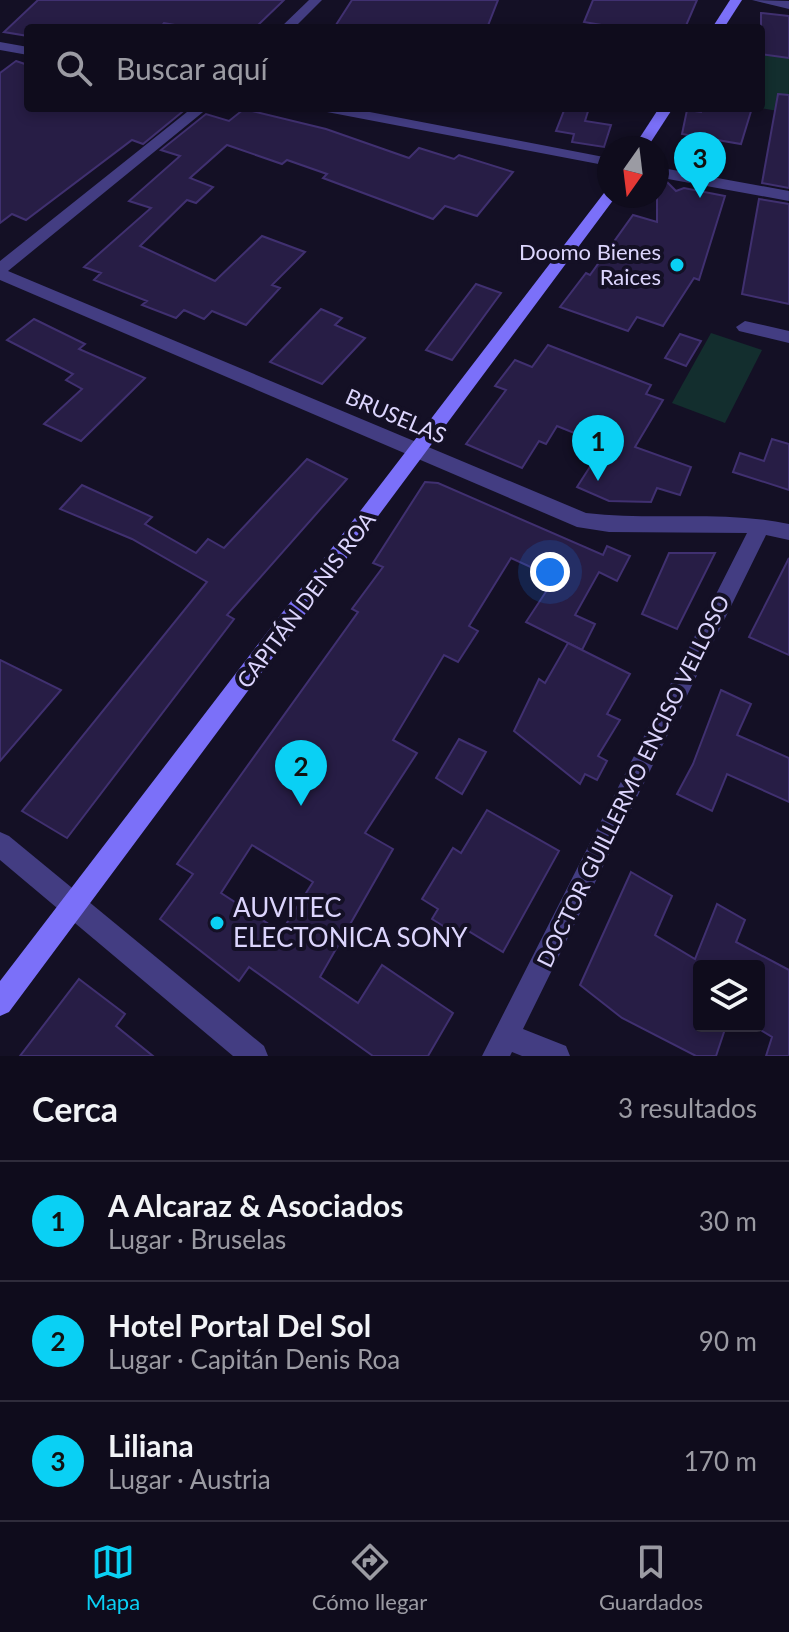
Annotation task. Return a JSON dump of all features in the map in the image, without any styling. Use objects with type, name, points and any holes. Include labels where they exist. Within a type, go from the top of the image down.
[{"type":"main road","points":[[721,24],[736,0]]},
{"type":"main road","points":[[648,136],[663,112]]},
{"type":"main road","name":"CAPITÁN DENIS ROA","points":[[0,1003],[600,208]]},
{"type":"street","points":[[290,24],[316,0]]},
{"type":"street","points":[[758,0],[789,5]]},
{"type":"street","points":[[0,46],[24,50]]},
{"type":"street","points":[[0,272],[196,112]]},
{"type":"street","points":[[348,112],[597,160]]},
{"type":"street","points":[[669,174],[789,196]]},
{"type":"street","name":"BRUSELAS","points":[[0,272],[584,521],[610,525],[760,526],[789,532]]},
{"type":"street","points":[[745,327],[789,337]]},
{"type":"street","name":"DOCTOR GUILLERMO ENCISO VELLOSO","points":[[556,1056],[501,1046],[760,526]]},
{"type":"street","points":[[0,844],[254,1056]]},
{"type":"green space","points":[[765,55],[789,58],[789,113],[765,109]]},
{"type":"green space","points":[[711,333],[762,350],[725,423],[672,403]]},
{"type":"building","points":[[38,0],[284,0],[259,24],[24,24],[24,35],[4,32]]},
{"type":"building","points":[[352,0],[498,0],[489,24],[337,24]]},
{"type":"building","points":[[593,0],[697,0],[687,24],[584,22]]},
{"type":"building","points":[[761,13],[789,16],[789,58],[765,55],[765,24],[761,24]]},
{"type":"building","points":[[16,61],[24,64],[24,112],[182,112],[143,144],[132,140],[26,220],[12,214],[0,223],[0,73]]},
{"type":"building","points":[[778,94],[789,95],[789,188],[762,183]]},
{"type":"building","points":[[240,112],[256,112],[326,129],[409,158],[419,148],[454,159],[459,155],[513,172],[477,216],[445,206],[433,219],[323,178],[327,174],[287,160],[282,164],[227,145],[190,178],[213,187],[196,203],[187,200],[140,246],[215,281],[262,236],[305,252],[272,285],[280,288],[246,325],[212,311],[204,319],[184,310],[176,318],[142,305],[147,301],[94,280],[101,273],[84,267],[151,208],[129,201],[180,156],[161,150],[206,114],[229,121]]},
{"type":"building","points":[[563,112],[588,112],[585,121],[611,125],[608,136],[597,136],[597,146],[572,142],[574,134],[556,131]]},
{"type":"building","points":[[687,112],[751,112],[741,144],[682,134]]},
{"type":"building","points":[[669,184],[676,191],[684,188],[725,196],[699,280],[694,278],[663,326],[637,317],[628,331],[560,307],[586,273],[590,275],[633,215],[657,222],[657,208],[669,208]]},
{"type":"building","points":[[759,199],[789,204],[789,304],[742,294]]},
{"type":"building","points":[[476,284],[501,293],[452,360],[426,350]]},
{"type":"building","points":[[321,309],[342,318],[335,325],[365,338],[322,384],[270,362]]},
{"type":"building","points":[[34,319],[85,344],[79,349],[145,378],[81,441],[44,424],[82,389],[66,380],[73,374],[7,340]]},
{"type":"building","points":[[680,334],[701,341],[686,366],[665,358]]},
{"type":"building","points":[[548,345],[651,385],[646,394],[663,400],[635,447],[691,467],[680,495],[657,488],[651,502],[609,501],[577,487],[604,445],[557,426],[546,444],[539,441],[522,468],[466,444],[506,390],[495,386],[515,360],[532,367]]},
{"type":"building","points":[[772,439],[789,444],[789,490],[733,472],[740,453],[764,461]]},
{"type":"building","points":[[307,459],[347,479],[227,615],[234,619],[67,838],[22,811],[207,582],[132,539],[60,509],[82,485],[152,517],[145,524],[196,553],[208,539],[224,548]]},
{"type":"building","points":[[425,482],[438,483],[603,555],[607,546],[630,556],[617,581],[599,572],[575,615],[595,624],[582,650],[526,622],[555,578],[511,558],[469,626],[478,631],[458,662],[444,655],[393,740],[417,753],[365,833],[393,849],[320,977],[358,1003],[382,965],[453,1013],[428,1056],[373,1056],[249,967],[239,981],[160,919],[193,874],[177,864],[358,612],[352,609],[383,567],[373,563]],"holes":[[[252,845],[313,882],[281,932],[221,893]]]},
{"type":"building","points":[[669,553],[715,553],[677,629],[642,614]]},
{"type":"building","points":[[789,558],[789,655],[749,637]]},
{"type":"building","points":[[568,643],[630,674],[607,714],[620,720],[598,756],[607,761],[597,780],[585,774],[580,784],[514,731],[539,679],[545,683]]},
{"type":"building","points":[[0,660],[61,690],[0,761]]},
{"type":"building","points":[[721,690],[751,704],[737,735],[789,758],[789,802],[727,774],[712,811],[677,794],[693,764]]},
{"type":"building","points":[[459,739],[486,752],[462,794],[436,778]]},
{"type":"building","points":[[487,810],[559,851],[503,952],[465,929],[461,937],[432,919],[438,909],[422,899],[453,848],[461,853]]},
{"type":"building","points":[[631,872],[672,896],[655,935],[695,959],[717,904],[745,920],[736,942],[789,970],[789,1056],[766,1056],[772,1037],[764,1032],[765,960],[693,960],[693,1032],[724,1032],[716,1056],[696,1056],[622,1018],[580,985]]},
{"type":"building","points":[[79,979],[125,1014],[116,1026],[153,1056],[20,1056]]},
{"type":"place","name":"Liliana","points":[[700,198]]},
{"type":"place","name":"Doomo Bienes Raices","points":[[677,265]]},
{"type":"place","name":"A Alcaraz & Asociados","points":[[598,481]]},
{"type":"place","name":"Hotel Portal Del Sol","points":[[301,806]]},
{"type":"place","name":"AUVITEC ELECTONICA SONY","points":[[217,923]]}]
